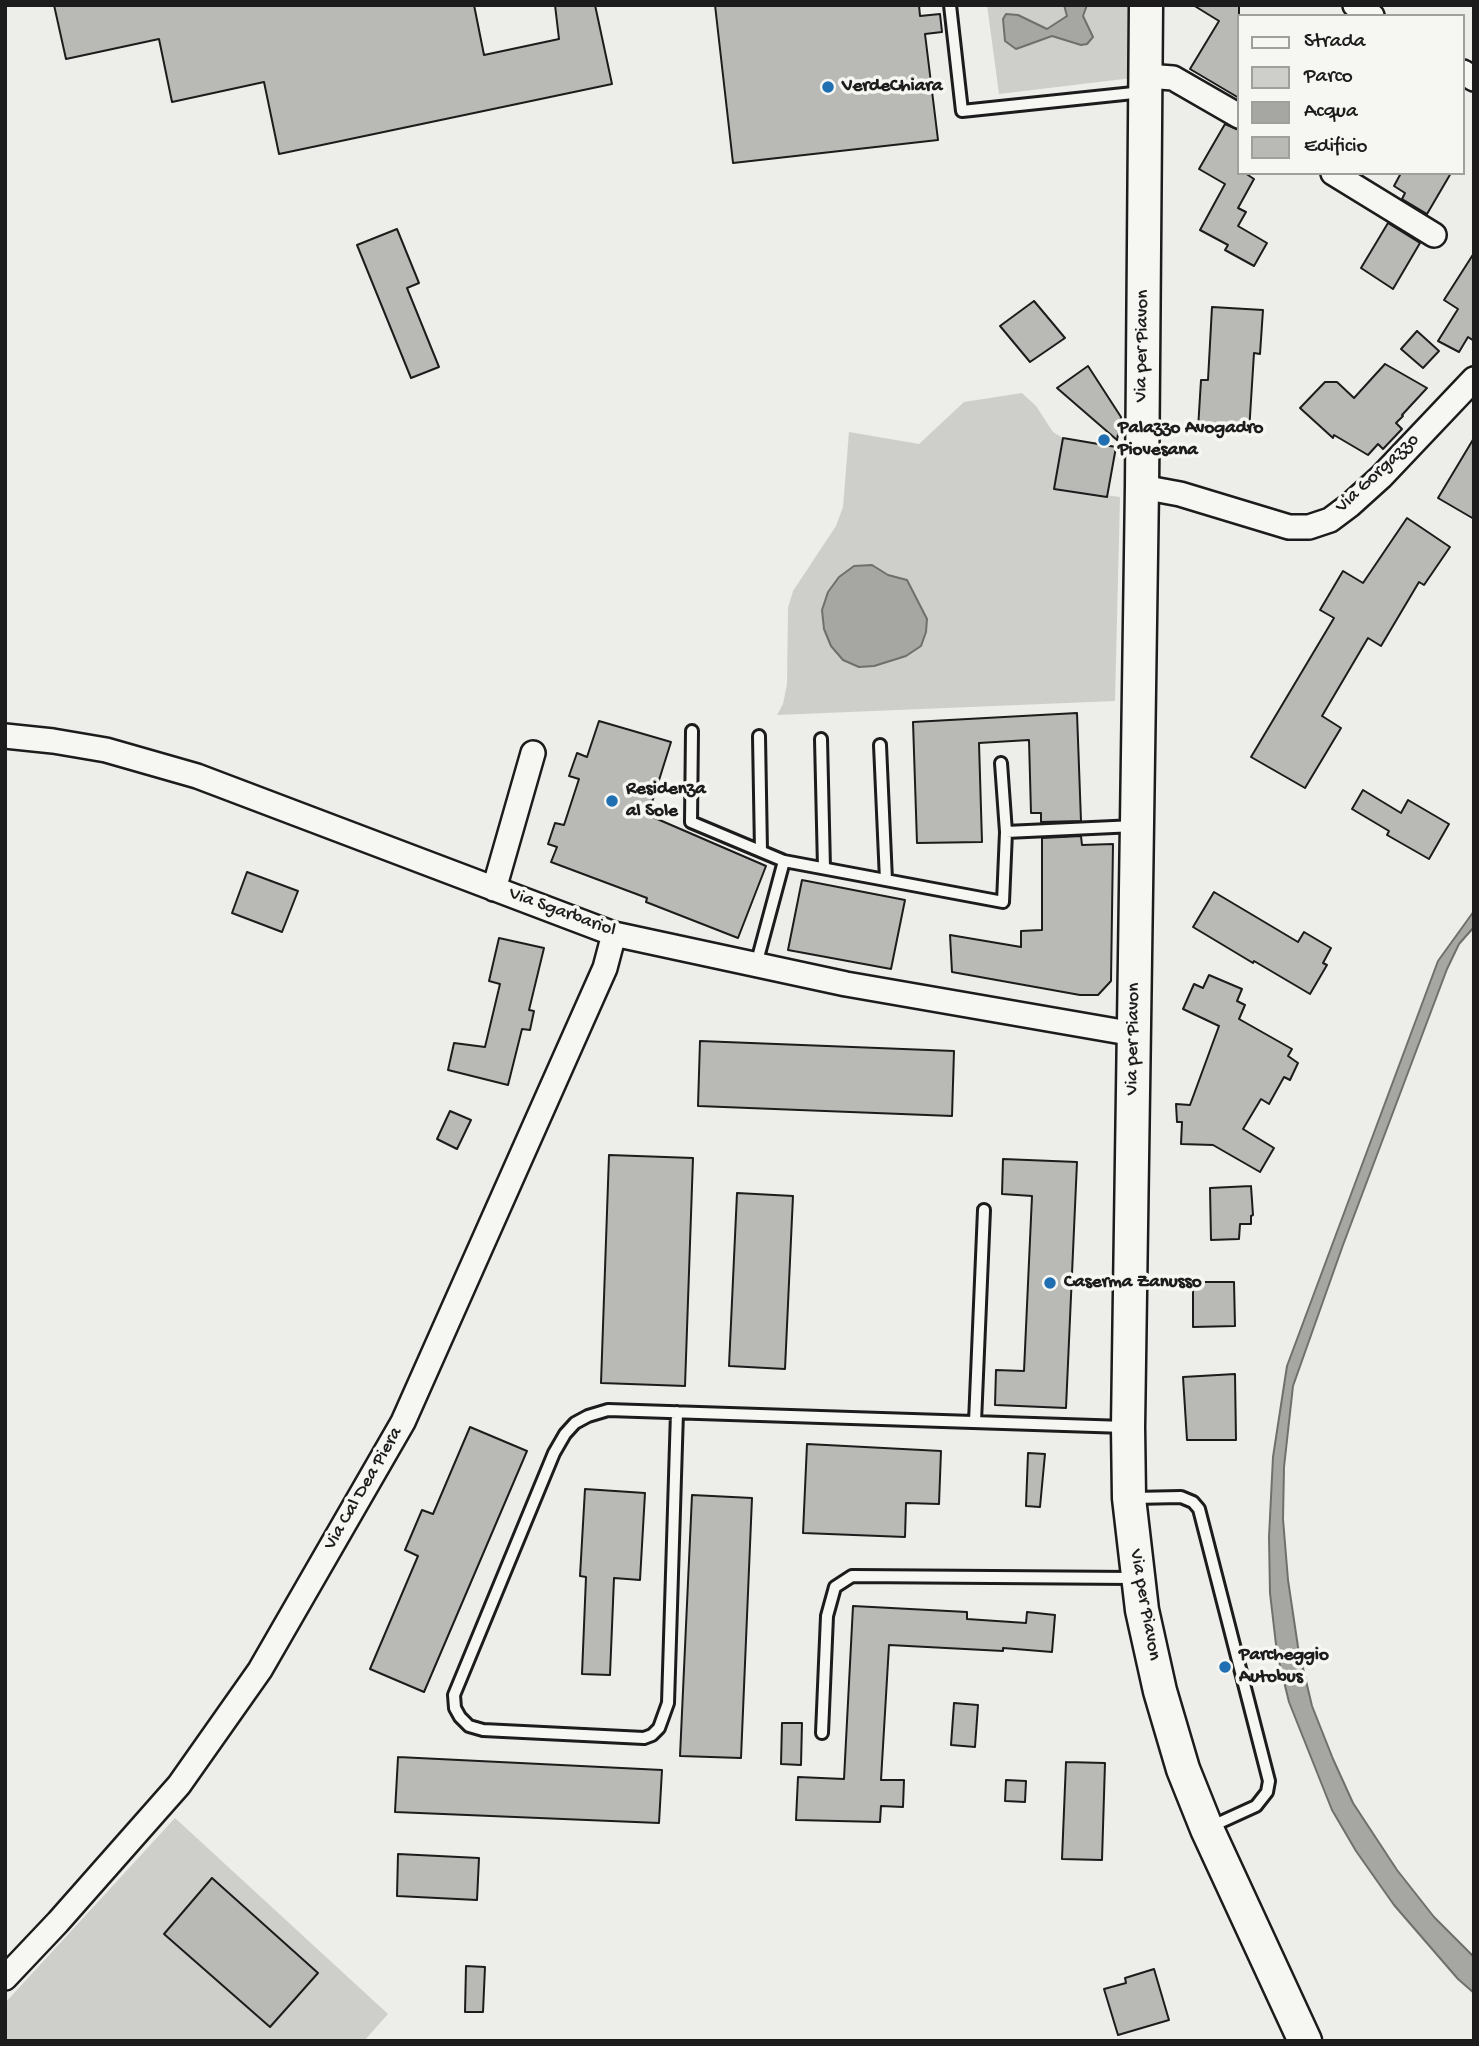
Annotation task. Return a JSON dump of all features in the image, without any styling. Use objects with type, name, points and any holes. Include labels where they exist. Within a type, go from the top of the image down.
[{"type":"street","name":"Via per Piavon","points":[[1146,5],[1129,1498],[1137,1578],[1160,1691],[1183,1769],[1207,1829],[1305,2041]]},
{"type":"street","points":[[1146,84],[1173,78],[1238,115]]},
{"type":"street","points":[[1336,175],[1434,235]]},
{"type":"street","name":"Via Gorgazzo","points":[[1142,487],[1180,494],[1289,527],[1309,527],[1330,520],[1350,505],[1381,477],[1474,379]]},
{"type":"street","name":"Via Sgarbariol","points":[[5,736],[106,750],[197,776],[614,934],[846,984],[1134,1034]]},
{"type":"street","points":[[494,889],[533,753]]},
{"type":"street","name":"Via Cal Dea Piera","points":[[5,1978],[179,1785],[260,1670],[403,1422],[605,968],[614,934]]},
{"type":"lane","points":[[950,5],[962,111],[1146,84]]},
{"type":"lane","points":[[692,731],[691,822],[784,861],[1003,902],[1006,832],[1002,763]]},
{"type":"lane","points":[[759,736],[761,851]]},
{"type":"lane","points":[[821,739],[824,868]]},
{"type":"lane","points":[[880,745],[886,880]]},
{"type":"lane","points":[[1006,832],[1137,826]]},
{"type":"lane","points":[[756,965],[784,861]]},
{"type":"lane","points":[[975,1422],[984,1210]]},
{"type":"lane","points":[[677,1412],[668,1703],[659,1728],[645,1738],[483,1730],[469,1726],[455,1708],[454,1695],[554,1452],[575,1423],[598,1412],[608,1410],[677,1412],[1128,1427]]},
{"type":"lane","points":[[1129,1498],[1181,1497],[1193,1502],[1199,1509],[1269,1781],[1267,1792],[1256,1806],[1207,1829]]},
{"type":"lane","points":[[822,1733],[827,1616],[835,1587],[852,1576],[1137,1578]]},
{"type":"green space","points":[[987,5],[1128,5],[1132,78],[999,94]]},
{"type":"green space","points":[[1022,393],[1036,406],[1053,432],[1063,438],[1054,489],[1120,497],[1115,701],[777,715],[783,704],[787,684],[788,608],[793,591],[836,526],[843,507],[849,432],[919,444],[964,402]]},
{"type":"green space","points":[[175,1818],[388,2014],[364,2041],[5,2041],[5,2003]]},
{"type":"water","points":[[1064,5],[1087,5],[1083,16],[1093,37],[1087,44],[1081,45],[1052,36],[1016,49],[1005,41],[1003,19],[1006,14],[1018,15],[1047,29],[1067,16]]},
{"type":"water","points":[[872,565],[888,575],[907,580],[927,619],[926,632],[921,646],[906,656],[874,666],[859,667],[843,660],[831,646],[824,629],[822,610],[828,592],[839,577],[854,566]]},
{"type":"water","points":[[1474,911],[1474,927],[1459,944],[1447,969],[1293,1386],[1284,1467],[1283,1519],[1288,1580],[1298,1647],[1312,1706],[1333,1759],[1353,1803],[1397,1870],[1434,1917],[1474,1957],[1474,1993],[1458,1979],[1394,1905],[1356,1851],[1332,1810],[1289,1702],[1277,1653],[1270,1593],[1269,1537],[1273,1457],[1287,1366],[1438,961]]},
{"type":"building","points":[[54,5],[474,5],[484,55],[559,39],[555,5],[595,5],[612,84],[279,154],[264,82],[172,102],[159,39],[66,59]]},
{"type":"building","name":"VerdeChiara","points":[[715,5],[919,5],[920,16],[940,14],[942,32],[925,34],[938,140],[733,163]]},
{"type":"building","points":[[1193,5],[1239,5],[1238,97],[1190,69],[1219,21]]},
{"type":"building","points":[[1225,124],[1238,130],[1238,175],[1248,175],[1254,179],[1238,208],[1246,212],[1238,226],[1267,243],[1254,266],[1225,250],[1228,245],[1200,230],[1225,184],[1199,169]]},
{"type":"building","points":[[1400,175],[1450,175],[1427,214],[1402,199],[1405,193],[1394,186]]},
{"type":"building","points":[[1388,223],[1420,243],[1393,289],[1361,268]]},
{"type":"building","points":[[397,229],[419,283],[407,288],[439,367],[411,378],[357,245]]},
{"type":"building","points":[[1474,253],[1474,341],[1468,337],[1459,352],[1438,341],[1458,309],[1444,300]]},
{"type":"building","points":[[1034,301],[1065,338],[1030,362],[1000,326]]},
{"type":"building","points":[[1212,307],[1263,310],[1260,354],[1254,353],[1249,432],[1198,429],[1201,380],[1208,380]]},
{"type":"building","points":[[1417,331],[1439,351],[1423,368],[1401,349]]},
{"type":"building","points":[[1385,364],[1427,388],[1396,423],[1402,429],[1383,449],[1378,444],[1368,455],[1334,435],[1333,438],[1300,408],[1325,382],[1337,382],[1354,398]]},
{"type":"building","points":[[1088,366],[1121,417],[1117,440],[1057,388]]},
{"type":"building","name":"Palazzo Avogadro Piovesana","points":[[1063,438],[1116,447],[1107,497],[1054,489]]},
{"type":"building","points":[[1474,438],[1474,519],[1438,498]]},
{"type":"building","points":[[1407,518],[1450,547],[1424,585],[1419,582],[1381,646],[1368,638],[1322,716],[1341,728],[1305,788],[1251,757],[1334,618],[1320,610],[1343,571],[1363,583]]},
{"type":"building","points":[[1077,713],[1081,821],[1041,822],[1041,813],[1031,813],[1029,740],[979,743],[982,842],[917,843],[913,722]]},
{"type":"building","points":[[599,721],[671,742],[648,815],[766,866],[738,938],[646,902],[647,898],[551,862],[557,847],[548,844],[555,823],[564,825],[579,779],[569,776],[577,753],[587,757]]},
{"type":"building","points":[[1363,790],[1401,813],[1408,800],[1449,824],[1429,859],[1387,835],[1389,831],[1352,809]]},
{"type":"building","points":[[1081,836],[1082,845],[1113,844],[1111,981],[1098,995],[1080,995],[952,972],[950,935],[1021,947],[1021,931],[1042,930],[1042,838]]},
{"type":"building","points":[[247,872],[298,891],[282,932],[232,913]]},
{"type":"building","points":[[802,880],[905,900],[891,969],[788,950]]},
{"type":"building","points":[[1214,892],[1298,942],[1304,932],[1331,948],[1323,963],[1327,965],[1310,994],[1193,927]]},
{"type":"building","points":[[499,938],[544,948],[529,1010],[534,1011],[530,1030],[522,1029],[508,1085],[448,1070],[454,1043],[485,1047],[500,984],[489,981]]},
{"type":"building","points":[[1209,975],[1242,989],[1237,1001],[1245,1005],[1239,1019],[1292,1049],[1288,1056],[1298,1063],[1290,1080],[1284,1077],[1269,1104],[1261,1099],[1243,1129],[1274,1148],[1260,1172],[1213,1145],[1181,1144],[1182,1122],[1177,1122],[1176,1104],[1190,1105],[1219,1026],[1183,1009],[1194,984],[1203,988]]},
{"type":"building","points":[[700,1041],[954,1051],[952,1116],[698,1106]]},
{"type":"building","points":[[450,1111],[471,1120],[457,1149],[437,1139]]},
{"type":"building","points":[[609,1155],[693,1158],[685,1386],[601,1383]]},
{"type":"building","name":"Caserma Zanusso","points":[[1003,1159],[1077,1162],[1066,1408],[995,1405],[996,1370],[1024,1371],[1032,1196],[1002,1194]]},
{"type":"building","points":[[1251,1186],[1251,1224],[1240,1224],[1239,1239],[1211,1240],[1210,1188]]},
{"type":"building","points":[[737,1193],[793,1196],[785,1369],[729,1366]]},
{"type":"building","points":[[1193,1282],[1234,1282],[1235,1326],[1193,1327]]},
{"type":"building","points":[[1235,1374],[1236,1440],[1187,1440],[1183,1377]]},
{"type":"building","points":[[470,1427],[527,1451],[424,1692],[370,1669],[418,1556],[405,1550],[422,1510],[433,1514]]},
{"type":"building","points":[[807,1444],[941,1451],[939,1504],[906,1503],[905,1537],[803,1533]]},
{"type":"building","points":[[1028,1453],[1045,1454],[1040,1507],[1026,1506]]},
{"type":"building","points":[[585,1489],[645,1493],[640,1580],[614,1578],[610,1675],[582,1674],[586,1577],[580,1576]]},
{"type":"building","points":[[692,1495],[752,1498],[741,1758],[680,1756]]},
{"type":"building","points":[[853,1606],[967,1612],[967,1619],[1026,1623],[1027,1612],[1055,1615],[1052,1652],[889,1645],[881,1780],[904,1780],[903,1807],[881,1806],[880,1822],[796,1820],[798,1777],[844,1779]]},
{"type":"building","points":[[954,1703],[978,1705],[975,1747],[951,1745]]},
{"type":"building","points":[[782,1723],[802,1723],[801,1765],[781,1764]]},
{"type":"building","points":[[398,1757],[662,1770],[659,1823],[395,1812]]},
{"type":"building","points":[[1066,1762],[1105,1763],[1102,1860],[1062,1859]]},
{"type":"building","points":[[1006,1780],[1026,1781],[1025,1802],[1005,1801]]},
{"type":"building","points":[[398,1854],[479,1858],[477,1900],[397,1896]]},
{"type":"building","points":[[212,1878],[318,1973],[270,2027],[164,1934]]},
{"type":"building","points":[[466,1966],[485,1967],[483,2012],[465,2012]]},
{"type":"building","points":[[1154,1969],[1169,2020],[1118,2035],[1104,1989],[1126,1983],[1125,1978]]},
{"type":"place","name":"VerdeChiara","points":[[828,87]]},
{"type":"place","name":"Palazzo Avogadro Piovesana","points":[[1104,440]]},
{"type":"place","name":"Residenza al Sole","points":[[612,801]]},
{"type":"place","name":"Caserma Zanusso","points":[[1050,1283]]},
{"type":"place","name":"Parcheggio Autobus","points":[[1225,1667]]}]
